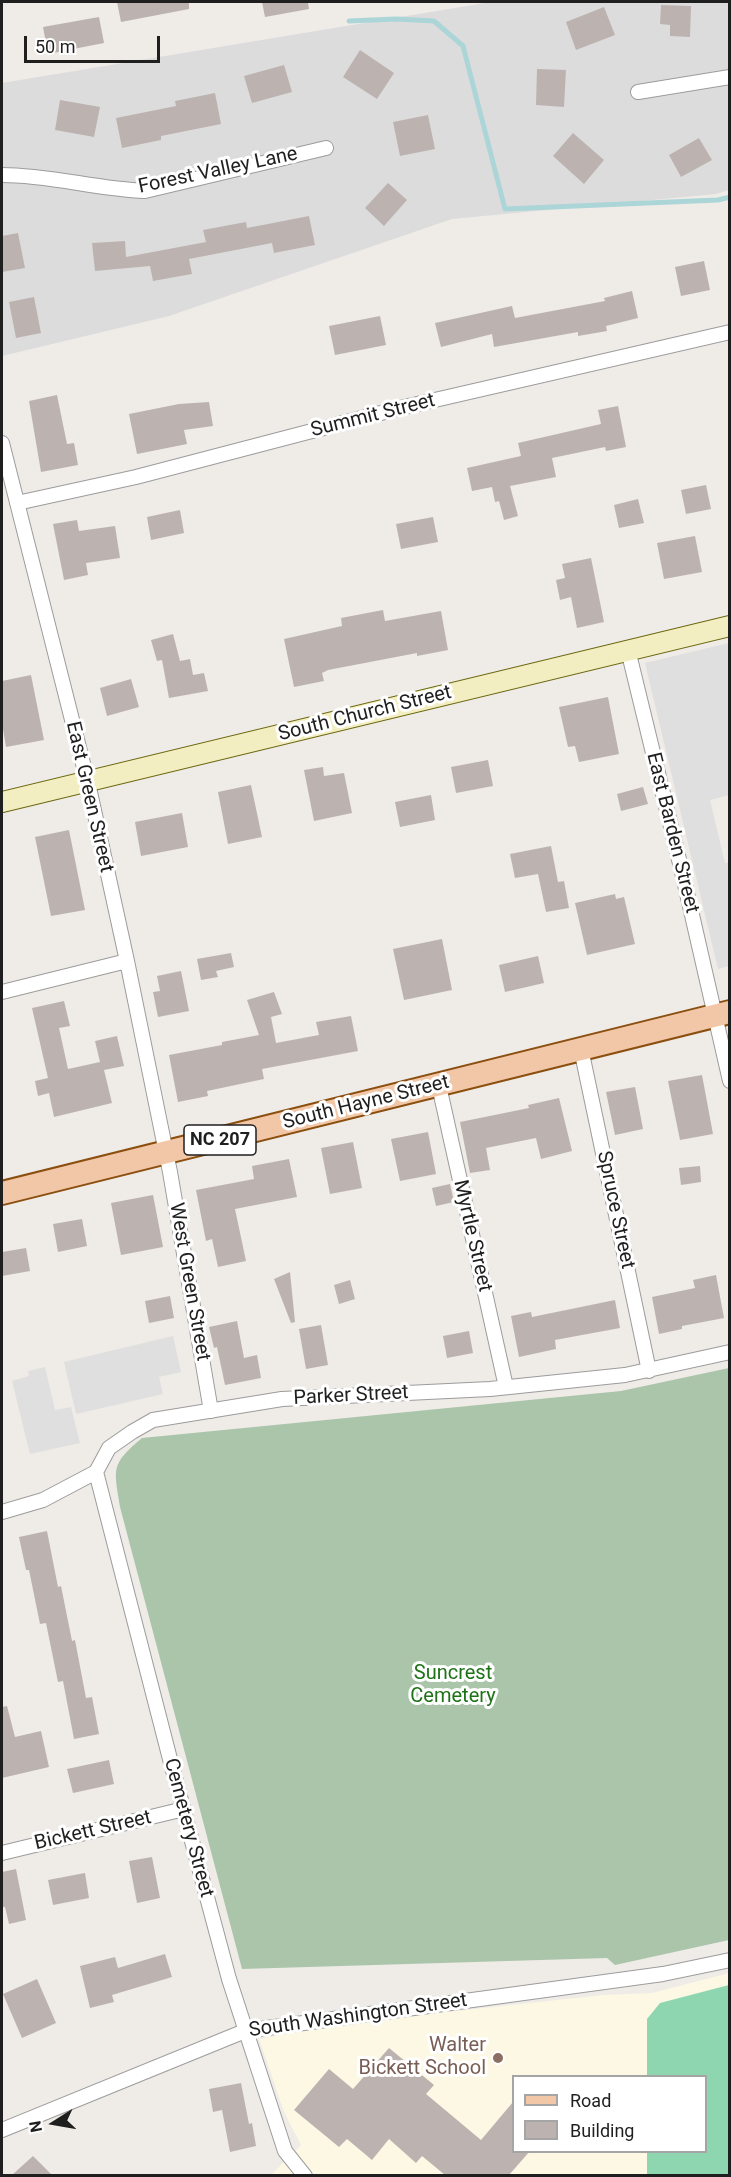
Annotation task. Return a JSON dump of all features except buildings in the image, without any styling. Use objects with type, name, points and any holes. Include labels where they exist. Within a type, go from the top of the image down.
[{"type":"main road","name":"South Hayne Street","points":[[2,1194],[722,1014]]},
{"type":"street","points":[[638,92],[729,77]]},
{"type":"street","name":"Forest Valley Lane","points":[[2,175],[30,175],[119,190],[145,191],[326,148]]},
{"type":"street","name":"Summit Street","points":[[16,504],[136,477],[400,408],[729,333]]},
{"type":"street","name":"East Green Street","points":[[2,445],[88,783],[166,1153]]},
{"type":"street","name":"South Church Street","points":[[2,802],[729,626]]},
{"type":"street","name":"East Barden Street","points":[[628,650],[722,1014],[729,1082]]},
{"type":"street","points":[[2,992],[127,961]]},
{"type":"street","name":"Spruce Street","points":[[581,1049],[649,1371]]},
{"type":"street","name":"Myrtle Street","points":[[439,1086],[506,1387]]},
{"type":"street","name":"West Green Street","points":[[166,1153],[211,1411]]},
{"type":"street","name":"Parker Street","points":[[96,1472],[109,1448],[153,1420],[282,1399],[506,1387],[625,1375],[729,1352]]},
{"type":"street","points":[[2,1512],[43,1500],[96,1472]]},
{"type":"street","name":"Cemetery Street","points":[[96,1472],[245,2031],[285,2151],[305,2175]]},
{"type":"street","name":"Bickett Street","points":[[2,1852],[184,1809]]},
{"type":"street","name":"South Washington Street","points":[[2,2130],[245,2031],[663,1974],[729,1960]]},
{"type":"shaded area","points":[[491,2],[729,2],[729,190],[716,194],[452,219],[169,316],[2,356],[2,83]]},
{"type":"shaded area","points":[[729,643],[729,795],[710,800],[725,863],[730,862],[729,966],[718,969],[645,663]]},
{"type":"shaded area","points":[[173,1336],[181,1372],[159,1377],[163,1394],[76,1414],[64,1362]]},
{"type":"shaded area","points":[[45,1367],[55,1410],[71,1407],[80,1443],[30,1454],[12,1381],[29,1376],[28,1371]]},
{"type":"shaded area","name":"Walter Bickett School","points":[[729,1973],[729,2175],[271,2175],[301,2145],[284,2112],[259,2039],[345,2023],[603,1995],[652,1993]]},
{"type":"green space","name":"Suncrest Cemetery","points":[[729,1368],[729,1940],[615,1965],[607,1958],[242,1969],[120,1507],[116,1484],[119,1461],[142,1438],[621,1391]]},
{"type":"green space","points":[[729,1985],[729,2175],[647,2175],[647,2153],[707,2153],[707,2075],[647,2075],[647,2019],[660,2003]]},
{"type":"waterway","points":[[349,21],[396,19],[434,21],[463,46],[505,209],[718,200],[730,197]]},
{"type":"place","name":"Walter Bickett School","points":[[498,2058]]}]
